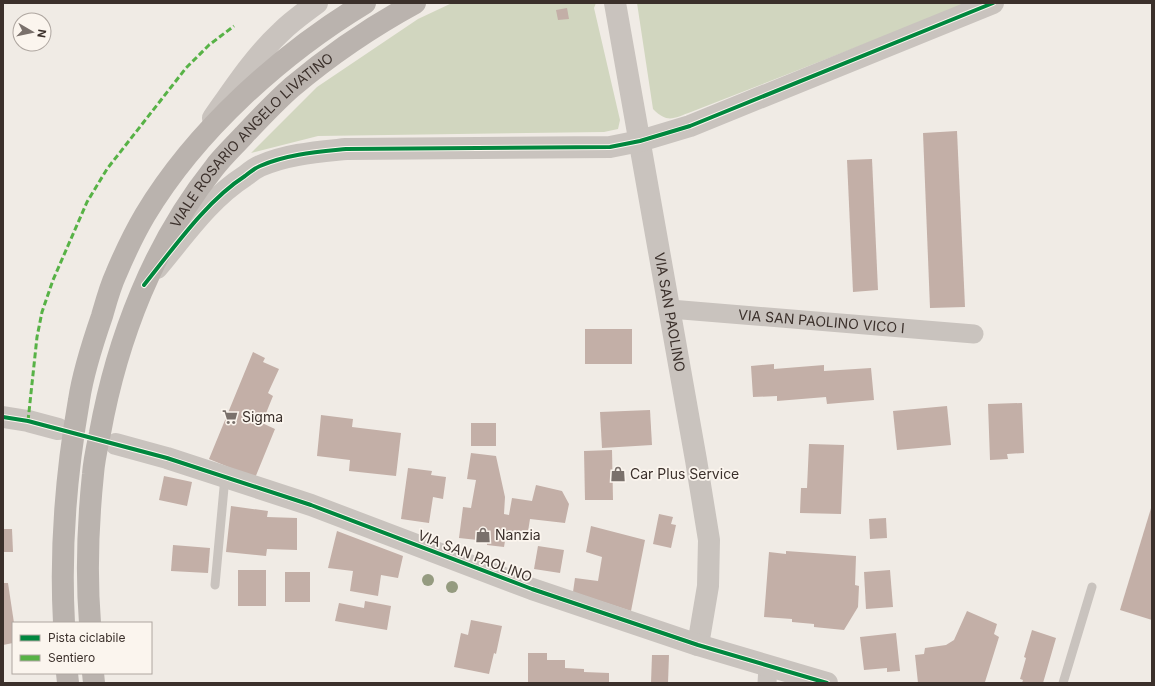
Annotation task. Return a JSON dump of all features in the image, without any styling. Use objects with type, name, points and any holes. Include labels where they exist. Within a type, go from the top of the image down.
[{"type":"main road","name":"VIALE ROSARIO ANGELO LIVATINO","points":[[64,622],[62,586],[63,535],[69,469],[79,399],[96,334],[115,274],[145,215],[171,176],[193,147],[274,68],[298,49],[365,3]]},
{"type":"main road","name":"VIALE ROSARIO ANGELO LIVATINO","points":[[90,622],[87,584],[93,472],[105,404],[122,344],[144,284],[170,234],[214,167],[270,108],[297,83],[363,33],[415,3]]},
{"type":"street","points":[[193,147],[241,78],[261,53],[282,31],[317,3]]},
{"type":"street","name":"VIA SAN PAOLINO","points":[[615,3],[670,309],[708,540],[708,586],[698,645]]},
{"type":"street","points":[[144,284],[218,197],[234,183],[258,167],[277,160],[305,153],[346,149],[610,147],[640,141],[690,126],[993,3]]},
{"type":"street","name":"VIA SAN PAOLINO VICO I","points":[[670,309],[974,334]]},
{"type":"street","points":[[3,417],[28,421],[58,429]]},
{"type":"street","name":"VIA SAN PAOLINO","points":[[116,444],[167,458],[311,505],[532,589],[698,645],[777,676],[827,683]]},
{"type":"lane","points":[[215,585],[224,477]]},
{"type":"lane","points":[[1063,683],[1092,587]]},
{"type":"green space","points":[[452,3],[596,3],[594,8],[620,120],[618,129],[604,132],[318,136],[251,153],[317,87],[418,19]]},
{"type":"green space","points":[[637,3],[969,3],[691,112],[675,118],[667,118],[658,114],[653,109]]},
{"type":"building","points":[[567,8],[569,19],[558,20],[556,10]]},
{"type":"building","points":[[957,131],[965,307],[930,308],[923,133]]},
{"type":"building","points":[[872,159],[878,290],[853,292],[847,160]]},
{"type":"building","points":[[585,329],[632,329],[632,364],[585,364]]},
{"type":"building","points":[[253,352],[265,358],[263,362],[279,369],[268,393],[273,396],[262,423],[275,429],[255,478],[209,459]]},
{"type":"building","points":[[774,364],[774,369],[824,365],[824,371],[871,368],[874,400],[827,404],[826,397],[777,401],[777,396],[753,397],[751,366]]},
{"type":"building","points":[[1022,403],[1024,453],[1007,454],[1008,459],[990,460],[988,404]]},
{"type":"building","points":[[947,406],[951,445],[897,450],[893,411]]},
{"type":"building","points":[[650,410],[652,445],[602,448],[600,412]]},
{"type":"building","points":[[321,415],[353,419],[352,427],[401,433],[396,476],[349,471],[350,460],[317,456]]},
{"type":"building","points":[[471,423],[496,423],[496,446],[471,446]]},
{"type":"building","points":[[809,444],[844,445],[841,514],[800,513],[801,488],[807,488]]},
{"type":"building","points":[[612,450],[613,500],[585,500],[584,451]]},
{"type":"building","points":[[471,453],[496,456],[505,497],[504,514],[509,515],[512,498],[532,501],[536,485],[562,491],[569,504],[565,523],[530,519],[527,538],[506,535],[504,547],[487,545],[487,541],[459,538],[463,507],[471,508],[476,480],[467,479]]},
{"type":"building","points":[[408,468],[432,471],[431,475],[446,477],[443,499],[433,497],[429,523],[401,519]]},
{"type":"building","points":[[164,476],[192,482],[187,506],[159,500]]},
{"type":"building","points":[[1152,505],[1152,620],[1120,610]]},
{"type":"building","points":[[231,506],[268,511],[267,517],[297,518],[297,550],[267,549],[266,556],[226,552]]},
{"type":"building","points":[[659,514],[673,517],[671,524],[676,525],[671,548],[653,544]]},
{"type":"building","points":[[886,518],[887,538],[870,539],[869,519]]},
{"type":"building","points":[[591,526],[645,540],[631,611],[573,592],[575,578],[598,581],[602,557],[586,552]]},
{"type":"building","points":[[3,529],[12,529],[13,552],[3,552]]},
{"type":"building","points":[[337,531],[403,556],[398,578],[381,575],[378,596],[350,591],[353,571],[328,568]]},
{"type":"building","points":[[173,545],[210,548],[208,573],[171,571]]},
{"type":"building","points":[[538,546],[564,550],[560,573],[534,569]]},
{"type":"building","points":[[786,551],[856,556],[855,585],[859,586],[858,607],[844,630],[814,627],[814,624],[792,622],[792,619],[764,617],[769,552],[786,554]]},
{"type":"building","points":[[238,570],[266,570],[266,606],[238,606]]},
{"type":"building","points":[[890,570],[893,607],[866,609],[864,572]]},
{"type":"building","points":[[285,572],[310,572],[310,602],[285,602]]},
{"type":"building","points":[[3,583],[8,583],[14,622],[12,622],[12,643],[3,645]]},
{"type":"building","points":[[365,601],[391,606],[387,630],[335,621],[339,603],[364,608]]},
{"type":"building","points":[[967,611],[997,624],[994,634],[999,637],[985,682],[918,683],[915,655],[924,654],[925,648],[946,645],[954,640]]},
{"type":"building","points":[[471,620],[502,626],[496,654],[494,653],[489,674],[454,667],[461,633],[468,635]]},
{"type":"building","points":[[1032,630],[1056,638],[1043,683],[1022,683],[1023,680],[1020,679],[1026,658],[1024,657]]},
{"type":"building","points":[[896,633],[900,671],[887,672],[887,668],[864,670],[860,637]]},
{"type":"building","points":[[528,653],[547,653],[547,660],[565,660],[565,668],[584,669],[584,672],[609,673],[609,683],[528,683]]},
{"type":"building","points":[[652,655],[669,655],[668,683],[651,683]]},
{"type":"marked path","points":[[28,421],[37,337],[42,312],[53,280],[87,202],[107,169],[186,68],[209,45],[234,26]]},
{"type":"cycle path","points":[[144,285],[178,241],[217,199],[252,170],[271,162],[303,154],[346,149],[610,147],[640,141],[690,126],[993,3]]},
{"type":"cycle path","points":[[3,417],[28,421],[167,458],[311,505],[532,589],[698,645],[827,683]]},
{"type":"place","name":"Sigma","points":[[230,417]]},
{"type":"place","name":"Car Plus Service","points":[[618,474]]},
{"type":"place","name":"Nanzia","points":[[483,535]]}]
